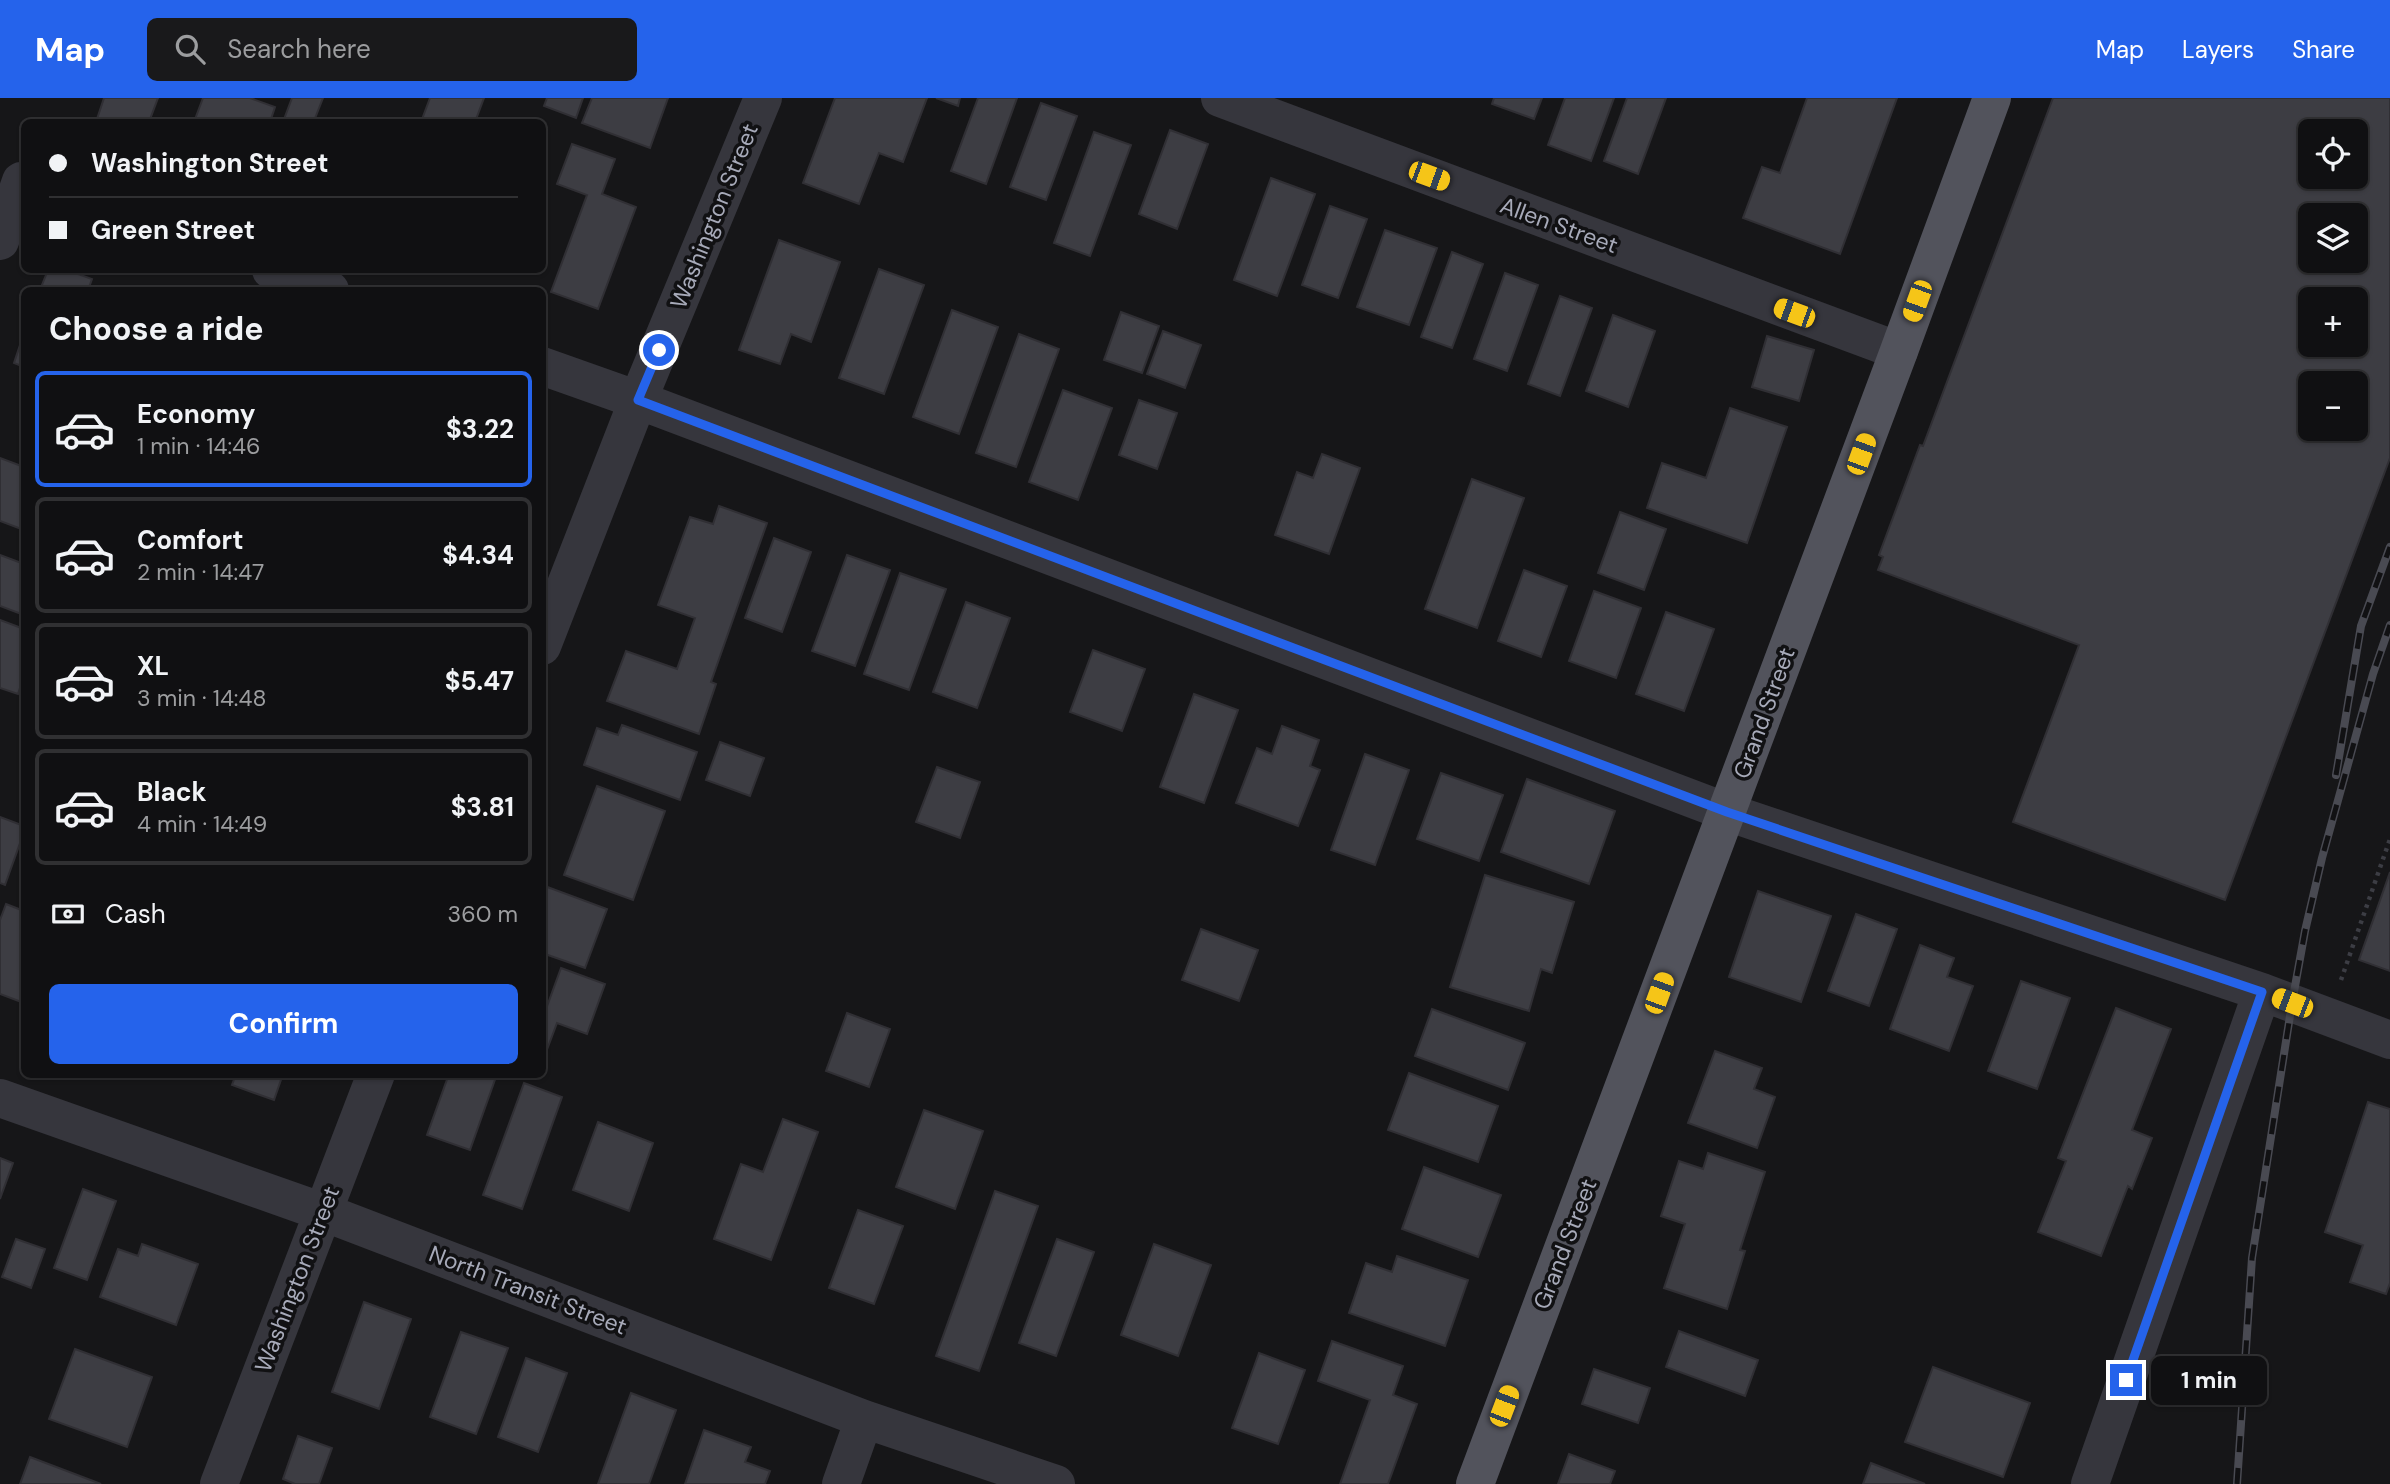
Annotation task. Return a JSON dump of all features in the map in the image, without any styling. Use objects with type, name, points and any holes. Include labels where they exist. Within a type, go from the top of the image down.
[{"type":"main road","name":"Grand Street","points":[[1475,1484],[1992,98]]},
{"type":"street","name":"Washington Street","points":[[546,636],[638,400],[763,98]]},
{"type":"street","name":"Allen Street","points":[[1220,98],[1899,351]]},
{"type":"street","points":[[0,241],[15,178]]},
{"type":"street","points":[[280,273],[321,287]]},
{"type":"street","points":[[546,367],[1727,812],[2262,992],[2390,1040]]},
{"type":"street","points":[[2090,1484],[2262,992]]},
{"type":"street","name":"Washington Street","points":[[219,1484],[374,1078]]},
{"type":"street","name":"North Transit Street","points":[[0,1098],[323,1212],[864,1419],[1056,1484]]},
{"type":"street","points":[[841,1484],[864,1419]]},
{"type":"path","points":[[2329,1017],[2390,839]]},
{"type":"building","points":[[104,98],[158,98],[150,119],[97,119]]},
{"type":"building","points":[[203,98],[250,98],[275,107],[271,119],[195,119]]},
{"type":"building","points":[[292,98],[323,98],[315,119],[284,119]]},
{"type":"building","points":[[430,98],[484,98],[476,119],[422,119]]},
{"type":"building","points":[[547,98],[583,98],[576,118],[544,106]]},
{"type":"building","points":[[592,98],[668,98],[650,148],[582,123]]},
{"type":"building","points":[[835,98],[927,98],[903,162],[879,153],[859,204],[803,183]]},
{"type":"building","points":[[936,98],[960,98],[958,106]]},
{"type":"building","points":[[978,98],[1017,98],[986,184],[951,171]]},
{"type":"building","points":[[1494,98],[1542,98],[1534,119],[1492,104]]},
{"type":"building","points":[[1565,98],[1614,98],[1591,161],[1548,145]]},
{"type":"building","points":[[1627,98],[1666,98],[1638,174],[1604,161]]},
{"type":"building","points":[[1807,98],[1897,98],[1840,254],[1743,218],[1762,167],[1780,173]]},
{"type":"building","points":[[2053,98],[2390,98],[2390,458],[2225,900],[2013,822],[2079,645],[1878,570],[1883,557],[1879,555],[1920,445],[1923,446]]},
{"type":"building","points":[[1041,103],[1077,116],[1046,200],[1010,187]]},
{"type":"building","points":[[1170,130],[1208,144],[1177,229],[1139,214]]},
{"type":"building","points":[[1094,132],[1131,145],[1090,256],[1054,243]]},
{"type":"building","points":[[572,144],[615,159],[602,194],[636,207],[598,309],[551,292],[587,195],[557,184]]},
{"type":"building","points":[[1271,178],[1315,194],[1277,296],[1234,280]]},
{"type":"building","points":[[1330,206],[1367,219],[1338,298],[1302,285]]},
{"type":"building","points":[[1385,230],[1437,248],[1409,325],[1357,307]]},
{"type":"building","points":[[779,240],[840,262],[811,342],[791,334],[780,364],[739,350]]},
{"type":"building","points":[[1452,252],[1483,264],[1452,348],[1421,337]]},
{"type":"building","points":[[879,269],[924,285],[884,394],[839,378]]},
{"type":"building","points":[[47,273],[75,273],[92,279],[89,287],[41,287]]},
{"type":"building","points":[[1505,273],[1538,285],[1507,371],[1474,359]]},
{"type":"building","points":[[1560,296],[1592,308],[1560,396],[1528,384]]},
{"type":"building","points":[[952,310],[998,327],[959,434],[913,417]]},
{"type":"building","points":[[1121,312],[1159,326],[1142,373],[1104,360]]},
{"type":"building","points":[[1613,315],[1655,331],[1628,407],[1586,391]]},
{"type":"building","points":[[1163,331],[1201,345],[1185,388],[1147,374]]},
{"type":"building","points":[[1019,334],[1059,349],[1016,467],[976,453]]},
{"type":"building","points":[[1767,336],[1814,350],[1799,401],[1752,387]]},
{"type":"building","points":[[21,342],[21,366],[14,363]]},
{"type":"building","points":[[1063,390],[1112,408],[1078,500],[1029,482]]},
{"type":"building","points":[[1139,400],[1177,413],[1157,469],[1119,455]]},
{"type":"building","points":[[1730,408],[1787,427],[1747,543],[1647,508],[1662,463],[1706,478]]},
{"type":"building","points":[[1322,454],[1360,468],[1329,554],[1275,535],[1297,472],[1313,478]]},
{"type":"building","points":[[0,458],[21,466],[21,529],[0,521]]},
{"type":"building","points":[[1472,479],[1524,498],[1477,628],[1425,609]]},
{"type":"building","points":[[719,506],[767,523],[711,682],[716,684],[699,734],[607,701],[626,651],[677,669],[695,618],[658,605],[690,517],[713,524]]},
{"type":"building","points":[[1620,512],[1666,529],[1644,590],[1598,573]]},
{"type":"building","points":[[774,538],[811,552],[782,632],[745,618]]},
{"type":"building","points":[[0,555],[21,563],[21,614],[0,606]]},
{"type":"building","points":[[847,555],[890,570],[855,666],[812,651]]},
{"type":"building","points":[[1524,570],[1567,586],[1541,657],[1498,641]]},
{"type":"building","points":[[900,573],[946,589],[909,690],[864,674]]},
{"type":"building","points":[[1594,591],[1641,608],[1616,678],[1569,661]]},
{"type":"building","points":[[966,602],[1010,618],[977,708],[933,692]]},
{"type":"building","points":[[1666,612],[1714,629],[1684,711],[1636,694]]},
{"type":"building","points":[[0,620],[21,628],[21,685],[18,694],[0,688]]},
{"type":"building","points":[[1093,650],[1145,669],[1122,731],[1070,712]]},
{"type":"building","points":[[1194,694],[1238,710],[1204,803],[1160,787]]},
{"type":"building","points":[[622,725],[697,752],[680,800],[584,765],[597,728],[618,735]]},
{"type":"building","points":[[1282,726],[1319,740],[1310,766],[1320,770],[1298,826],[1236,803],[1257,748],[1272,754]]},
{"type":"building","points":[[720,742],[764,758],[750,796],[706,780]]},
{"type":"building","points":[[1365,754],[1409,770],[1375,865],[1331,850]]},
{"type":"building","points":[[937,767],[980,782],[960,838],[916,822]]},
{"type":"building","points":[[1441,773],[1503,795],[1479,861],[1417,839]]},
{"type":"building","points":[[1527,779],[1615,811],[1589,884],[1501,852]]},
{"type":"building","points":[[597,786],[665,811],[633,900],[564,875]]},
{"type":"building","points":[[0,817],[21,825],[21,840],[5,885],[0,883]]},
{"type":"building","points":[[2390,872],[2390,971],[2359,960]]},
{"type":"building","points":[[1485,875],[1574,902],[1552,973],[1541,969],[1529,1011],[1450,987]]},
{"type":"building","points":[[546,886],[607,909],[585,968],[546,954]]},
{"type":"building","points":[[1758,891],[1831,916],[1801,1002],[1729,977]]},
{"type":"building","points":[[6,904],[21,910],[21,1002],[0,994],[0,920]]},
{"type":"building","points":[[1856,914],[1897,929],[1869,1006],[1828,991]]},
{"type":"building","points":[[1201,929],[1258,950],[1239,1001],[1182,980]]},
{"type":"building","points":[[1920,945],[1954,958],[1947,977],[1973,986],[1949,1051],[1890,1029]]},
{"type":"building","points":[[561,968],[605,984],[587,1034],[557,1023],[546,1052],[546,1009]]},
{"type":"building","points":[[2021,981],[2070,998],[2037,1089],[1988,1071]]},
{"type":"building","points":[[2116,1008],[2171,1029],[2132,1130],[2152,1138],[2132,1189],[2128,1186],[2101,1256],[2038,1232],[2066,1161],[2058,1158]]},
{"type":"building","points":[[1432,1009],[1525,1043],[1508,1090],[1415,1056]]},
{"type":"building","points":[[847,1013],[890,1029],[869,1087],[826,1071]]},
{"type":"building","points":[[1715,1051],[1762,1068],[1754,1089],[1775,1097],[1757,1148],[1688,1123]]},
{"type":"building","points":[[1409,1073],[1498,1106],[1478,1162],[1388,1130]]},
{"type":"building","points":[[235,1078],[282,1078],[274,1100],[232,1085]]},
{"type":"building","points":[[448,1078],[496,1078],[470,1150],[427,1135]]},
{"type":"building","points":[[524,1083],[562,1097],[522,1209],[483,1195]]},
{"type":"building","points":[[2368,1102],[2390,1109],[2390,1283],[2386,1294],[2350,1282],[2363,1245],[2325,1232]]},
{"type":"building","points":[[924,1110],[983,1131],[955,1209],[896,1187]]},
{"type":"building","points":[[783,1119],[818,1132],[771,1260],[714,1239],[741,1164],[763,1172]]},
{"type":"building","points":[[598,1122],[653,1143],[629,1211],[573,1190]]},
{"type":"building","points":[[1708,1153],[1765,1172],[1740,1250],[1745,1251],[1727,1309],[1664,1288],[1685,1224],[1661,1216],[1679,1161],[1703,1169]]},
{"type":"building","points":[[0,1158],[13,1163],[0,1199]]},
{"type":"building","points":[[1424,1167],[1501,1195],[1478,1257],[1402,1229]]},
{"type":"building","points":[[83,1189],[116,1201],[87,1280],[54,1268]]},
{"type":"building","points":[[995,1191],[1038,1206],[979,1371],[936,1356]]},
{"type":"building","points":[[858,1210],[903,1226],[874,1304],[829,1288]]},
{"type":"building","points":[[16,1239],[45,1249],[31,1288],[2,1277]]},
{"type":"building","points":[[1057,1239],[1094,1252],[1056,1356],[1019,1343]]},
{"type":"building","points":[[142,1244],[198,1264],[176,1325],[100,1297],[118,1249],[138,1256]]},
{"type":"building","points":[[1154,1244],[1211,1265],[1178,1356],[1121,1335]]},
{"type":"building","points":[[1397,1256],[1468,1280],[1445,1346],[1349,1313],[1366,1263],[1392,1272]]},
{"type":"building","points":[[364,1302],[411,1319],[379,1409],[332,1392]]},
{"type":"building","points":[[1679,1331],[1758,1360],[1745,1396],[1666,1367]]},
{"type":"building","points":[[461,1332],[508,1348],[476,1434],[430,1417]]},
{"type":"building","points":[[1332,1341],[1403,1366],[1393,1395],[1417,1404],[1388,1484],[1340,1484],[1370,1400],[1318,1381]]},
{"type":"building","points":[[75,1349],[152,1377],[127,1447],[49,1419]]},
{"type":"building","points":[[1259,1353],[1305,1370],[1278,1444],[1232,1428]]},
{"type":"building","points":[[526,1358],[567,1373],[538,1452],[498,1437]]},
{"type":"building","points":[[1933,1367],[2030,1403],[2003,1477],[1905,1442]]},
{"type":"building","points":[[1594,1369],[1650,1388],[1638,1423],[1582,1404]]},
{"type":"building","points":[[631,1393],[676,1410],[649,1484],[598,1484]]},
{"type":"building","points":[[704,1430],[751,1447],[745,1462],[770,1471],[765,1484],[685,1484]]},
{"type":"building","points":[[298,1436],[332,1448],[319,1484],[295,1484],[283,1479]]},
{"type":"building","points":[[1569,1454],[1615,1471],[1610,1484],[1558,1484]]},
{"type":"building","points":[[30,1457],[101,1484],[20,1484]]},
{"type":"building","points":[[1871,1463],[1925,1484],[1863,1484]]},
{"type":"railway","points":[[2336,775],[2361,626],[2390,547]]},
{"type":"railway","points":[[2237,1484],[2252,1258],[2292,1003],[2322,858],[2373,674],[2390,625]]},
{"type":"route","points":[[659,350],[638,400],[1727,812],[2262,992],[2126,1380]]}]
